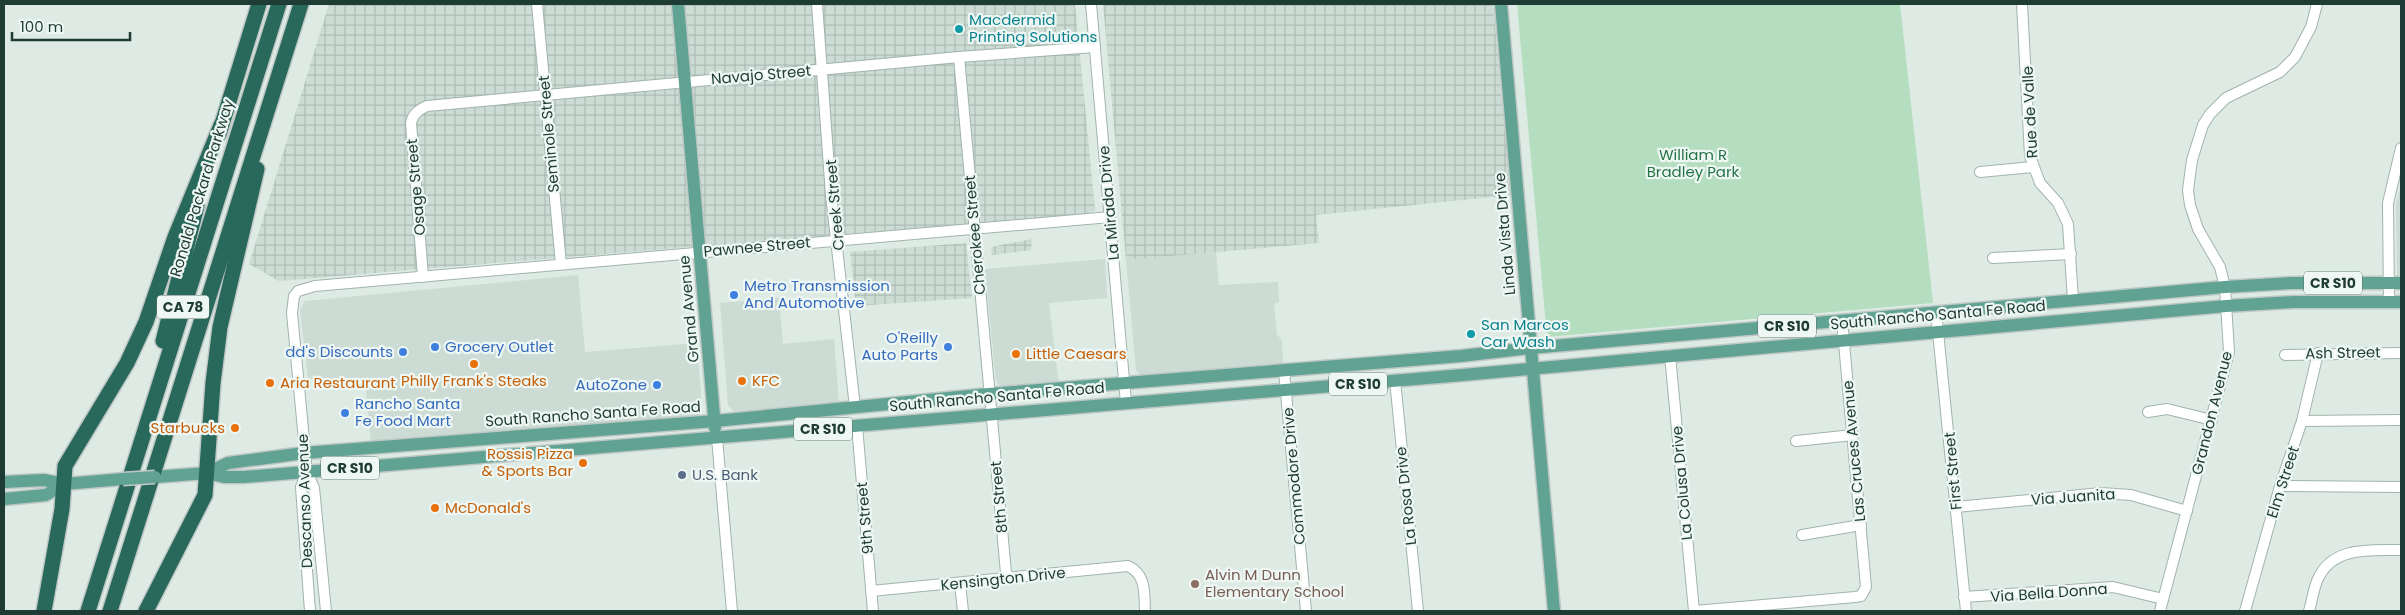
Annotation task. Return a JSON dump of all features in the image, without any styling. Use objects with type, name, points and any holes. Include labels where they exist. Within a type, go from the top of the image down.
[{"type":"highway","points":[[137,454],[179,271],[221,125],[259,4]]},
{"type":"highway","name":"Ronald Packard Parkway","points":[[88,611],[279,4]]},
{"type":"highway","name":"CA 78","points":[[110,611],[300,4]]},
{"type":"highway","points":[[146,611],[205,495],[213,383],[220,327],[282,63]]},
{"type":"highway","points":[[44,611],[62,509],[65,466],[127,363],[146,322],[175,237],[221,125]]},
{"type":"main road","name":"Grand Avenue","points":[[678,4],[716,438]]},
{"type":"main road","name":"Linda Vista Drive","points":[[1501,4],[1554,611]]},
{"type":"main road","name":"South Rancho Santa Fe Road","points":[[207,473],[228,463],[304,453],[714,421],[990,394],[1284,371],[2224,287],[2292,283],[2395,283]]},
{"type":"main road","name":"South Rancho Santa Fe Road","points":[[207,473],[224,477],[244,477],[306,472],[991,413],[1286,390],[2226,306],[2293,302],[2395,302]]},
{"type":"main road","points":[[596,448],[598,442],[621,428]]},
{"type":"main road","name":"CR S10","points":[[4,482],[44,480],[64,484],[207,473]]},
{"type":"main road","name":"CR S10","points":[[4,499],[46,495],[64,484]]},
{"type":"street","name":"Seminole Street","points":[[537,4],[560,264]]},
{"type":"street","name":"Creek Street","points":[[817,4],[832,195],[855,407]]},
{"type":"street","name":"La Mirada Drive","points":[[1091,4],[1126,403]]},
{"type":"street","name":"Rue de Valle","points":[[2022,4],[2027,64],[2026,93],[2033,167],[2040,183],[2058,203],[2068,224],[2073,300]]},
{"type":"street","name":"Grandon Avenue","points":[[2160,611],[2229,352],[2224,287],[2220,267],[2198,229],[2190,205],[2188,190],[2192,160],[2203,125],[2226,98],[2280,72],[2295,57],[2311,27],[2316,4]]},
{"type":"street","name":"Navajo Street","points":[[427,106],[958,57],[1095,47]]},
{"type":"street","name":"Cherokee Street","points":[[958,57],[991,413]]},
{"type":"street","name":"Osage Street","points":[[423,277],[411,123],[419,110],[427,106]]},
{"type":"street","points":[[2395,302],[2388,203],[2401,148]]},
{"type":"street","points":[[1980,172],[2033,167]]},
{"type":"street","name":"Pawnee Street","points":[[315,286],[975,228],[1110,218]]},
{"type":"street","points":[[1993,258],[2071,254]]},
{"type":"street","name":"Descanso Avenue","points":[[310,611],[302,487],[306,472],[292,304],[294,296],[298,291],[315,286]]},
{"type":"street","name":"First Street","points":[[1936,312],[1966,611]]},
{"type":"street","name":"Las Cruces Avenue","points":[[1694,611],[1855,597],[1861,596],[1866,587],[1842,321]]},
{"type":"street","name":"Elm Street","points":[[2245,611],[2280,486],[2302,421],[2318,353]]},
{"type":"street","name":"Ash Street","points":[[2285,354],[2401,353]]},
{"type":"street","name":"La Colusa Drive","points":[[1670,355],[1694,611]]},
{"type":"street","name":"Commodore Drive","points":[[1284,371],[1306,611]]},
{"type":"street","name":"La Rosa Drive","points":[[1395,380],[1418,611]]},
{"type":"street","points":[[2148,412],[2167,409],[2212,420]]},
{"type":"street","name":"8th Street","points":[[991,413],[1006,572],[1011,578]]},
{"type":"street","points":[[2302,421],[2401,420]]},
{"type":"street","name":"9th Street","points":[[857,426],[873,611]]},
{"type":"street","points":[[1796,440],[1853,435]]},
{"type":"street","name":"Grand Avenue","points":[[716,438],[732,611]]},
{"type":"street","points":[[306,472],[314,488],[326,611]]},
{"type":"street","points":[[2280,486],[2401,487]]},
{"type":"street","name":"Via Juanita","points":[[1956,507],[2101,493],[2132,495],[2187,511]]},
{"type":"street","points":[[1802,535],[1861,524]]},
{"type":"street","points":[[2309,611],[2318,580],[2326,566],[2339,556],[2359,550],[2401,550]]},
{"type":"street","name":"Kensington Drive","points":[[872,591],[960,584],[1128,566],[1134,569],[1143,581],[1145,611]]},
{"type":"street","points":[[960,584],[963,611]]},
{"type":"street","name":"Via Bella Donna","points":[[1964,597],[2112,587],[2163,599]]},
{"type":"shaded area","points":[[329,4],[1075,4],[1095,210],[1088,214],[279,281],[249,264]]},
{"type":"shaded area","points":[[1103,4],[1493,4],[1511,195],[1316,215],[1319,243],[1126,260]]},
{"type":"shaded area","points":[[2401,185],[2401,275],[2397,275],[2396,204]]},
{"type":"shaded area","points":[[1032,239],[1031,250],[992,255],[991,247]]},
{"type":"shaded area","points":[[966,243],[972,298],[856,306],[850,252]]},
{"type":"shaded area","points":[[1216,252],[1219,285],[1278,282],[1279,302],[1274,304],[1277,334],[1282,341],[1283,363],[1144,378],[1136,370],[1126,260]]},
{"type":"shaded area","points":[[1105,259],[1107,298],[1049,303],[1059,385],[1001,387],[996,381],[985,269]]},
{"type":"shaded area","points":[[578,275],[585,352],[697,343],[702,409],[699,416],[371,444],[365,378],[308,379],[300,310],[305,301]]},
{"type":"shaded area","points":[[779,298],[783,344],[834,339],[839,403],[734,412],[728,405],[720,303]]},
{"type":"green space","name":"William R Bradley Park","points":[[1517,4],[1900,4],[1933,303],[1547,337]]},
{"type":"place","name":"Macdermid Printing Solutions","points":[[959,29]]},
{"type":"place","name":"Metro Transmission And Automotive","points":[[734,295]]},
{"type":"place","name":"San Marcos Car Wash","points":[[1471,334]]},
{"type":"place","name":"Grocery Outlet","points":[[435,347]]},
{"type":"place","name":"O'Reilly Auto Parts","points":[[948,347]]},
{"type":"place","name":"dd's Discounts","points":[[403,352]]},
{"type":"place","name":"Little Caesars","points":[[1016,354]]},
{"type":"place","name":"Philly Frank's Steaks","points":[[474,364]]},
{"type":"place","name":"KFC","points":[[742,381]]},
{"type":"place","name":"Aria Restaurant","points":[[270,383]]},
{"type":"place","name":"AutoZone","points":[[657,385]]},
{"type":"place","name":"Rancho Santa Fe Food Mart","points":[[345,413]]},
{"type":"place","name":"Starbucks","points":[[235,428]]},
{"type":"place","name":"Rossis Pizza & Sports Bar","points":[[583,463]]},
{"type":"place","name":"U.S. Bank","points":[[682,475]]},
{"type":"place","name":"McDonald's","points":[[435,508]]},
{"type":"place","name":"Alvin M Dunn Elementary School","points":[[1195,584]]}]
